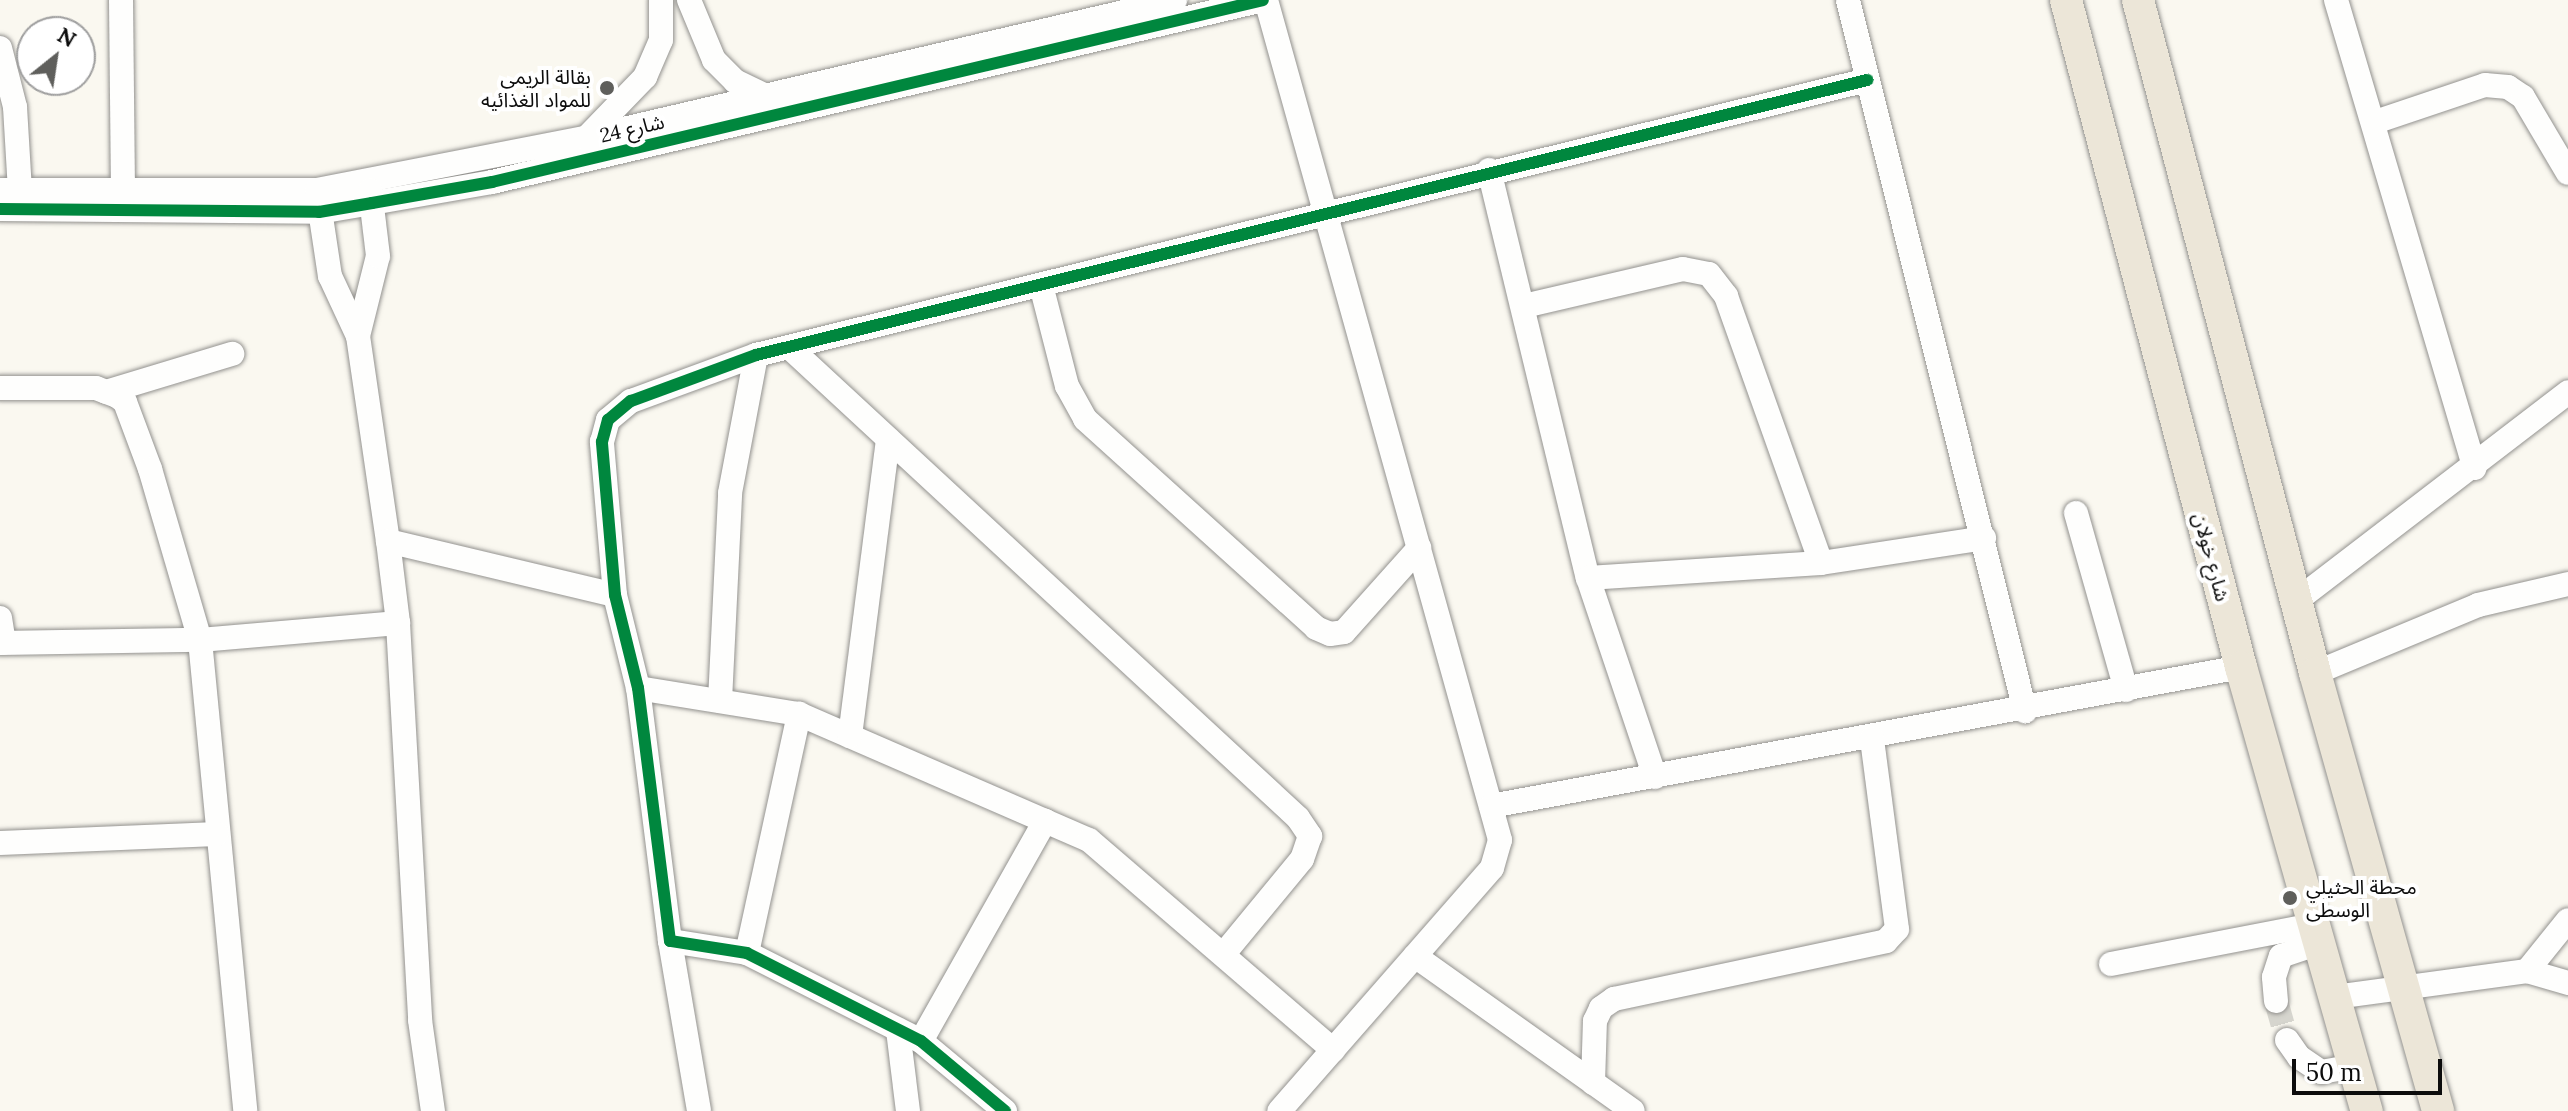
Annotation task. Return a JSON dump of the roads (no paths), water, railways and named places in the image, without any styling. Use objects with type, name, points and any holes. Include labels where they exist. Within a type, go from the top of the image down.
[{"type":"main road","name":"شارع خولان","points":[[2066,0],[2241,667],[2367,1111]]},
{"type":"main road","points":[[2138,0],[2315,673],[2438,1111]]},
{"type":"street","points":[[121,0],[123,192]]},
{"type":"street","points":[[585,138],[626,102],[645,77],[661,40],[661,0]]},
{"type":"street","points":[[689,0],[700,33],[714,60],[735,81],[766,96]]},
{"type":"street","name":"شارع 24","points":[[370,192],[585,138],[1175,0]]},
{"type":"street","points":[[1265,0],[1500,840],[1492,868],[1279,1111]]},
{"type":"street","name":"شارع 24","points":[[0,209],[318,201],[370,192],[507,178],[1265,0]]},
{"type":"street","points":[[1848,0],[2025,711]]},
{"type":"street","points":[[2336,0],[2375,122],[2475,468]]},
{"type":"street","points":[[661,40],[700,33]]},
{"type":"street","points":[[0,48],[15,107],[10,190]]},
{"type":"street","points":[[699,1111],[670,941],[638,688],[615,595],[602,442],[608,420],[631,401],[756,355],[1489,170],[1867,80]]},
{"type":"street","points":[[2375,122],[2485,85],[2508,87],[2523,97],[2568,173]]},
{"type":"street","points":[[1489,170],[1588,578],[1655,777]]},
{"type":"street","name":"شارع 24","points":[[10,190],[318,201]]},
{"type":"street","points":[[358,336],[378,256],[370,192]]},
{"type":"street","points":[[318,201],[330,276],[358,336],[388,541],[398,623],[420,1020],[433,1111]]},
{"type":"street","points":[[1524,306],[1683,269],[1709,274],[1726,296],[1821,563]]},
{"type":"street","points":[[1041,285],[1067,386],[1085,419],[1316,628],[1330,634],[1344,632],[1419,548]]},
{"type":"street","points":[[789,347],[1298,818],[1310,836],[1302,859],[1223,955]]},
{"type":"street","points":[[0,388],[106,392],[232,354]]},
{"type":"street","points":[[720,701],[730,493],[756,355]]},
{"type":"street","points":[[106,392],[125,402],[200,640],[245,1111]]},
{"type":"street","points":[[2296,601],[2475,468],[2568,392]]},
{"type":"street","points":[[850,736],[888,439]]},
{"type":"street","points":[[2076,513],[2126,690]]},
{"type":"street","points":[[1588,578],[1821,563],[1984,538]]},
{"type":"street","points":[[388,541],[615,595]]},
{"type":"street","points":[[2315,673],[2478,605],[2568,584]]},
{"type":"street","points":[[0,618],[2,643],[200,640],[398,623]]},
{"type":"street","points":[[1491,806],[2025,711],[2241,667]]},
{"type":"street","points":[[638,688],[799,714],[1089,840],[1333,1050]]},
{"type":"street","points":[[747,953],[799,714]]},
{"type":"street","points":[[1593,1083],[1595,1021],[1601,1008],[1614,999],[1886,941],[1897,929],[1872,739]]},
{"type":"street","points":[[921,1041],[1045,821]]},
{"type":"street","points":[[0,843],[217,834]]},
{"type":"street","points":[[2527,971],[2568,920]]},
{"type":"street","points":[[2111,964],[2317,934]]},
{"type":"street","points":[[2276,1001],[2274,977],[2281,956],[2317,934]]},
{"type":"street","points":[[670,941],[747,953],[921,1041],[1005,1111]]},
{"type":"street","points":[[1415,956],[1633,1111]]},
{"type":"street","points":[[2335,997],[2405,985],[2527,971],[2568,983]]},
{"type":"street","points":[[898,1030],[908,1111]]},
{"type":"street","points":[[2287,1040],[2321,1072],[2355,1066]]},
{"type":"tunnel","points":[[2276,1001],[2287,1040]]},
{"type":"place","name":"بقالة الريمي للمواد الغذائيه","points":[[607,88]]},
{"type":"place","name":"محطة الحثيلي الوسطى","points":[[2290,898]]}]
